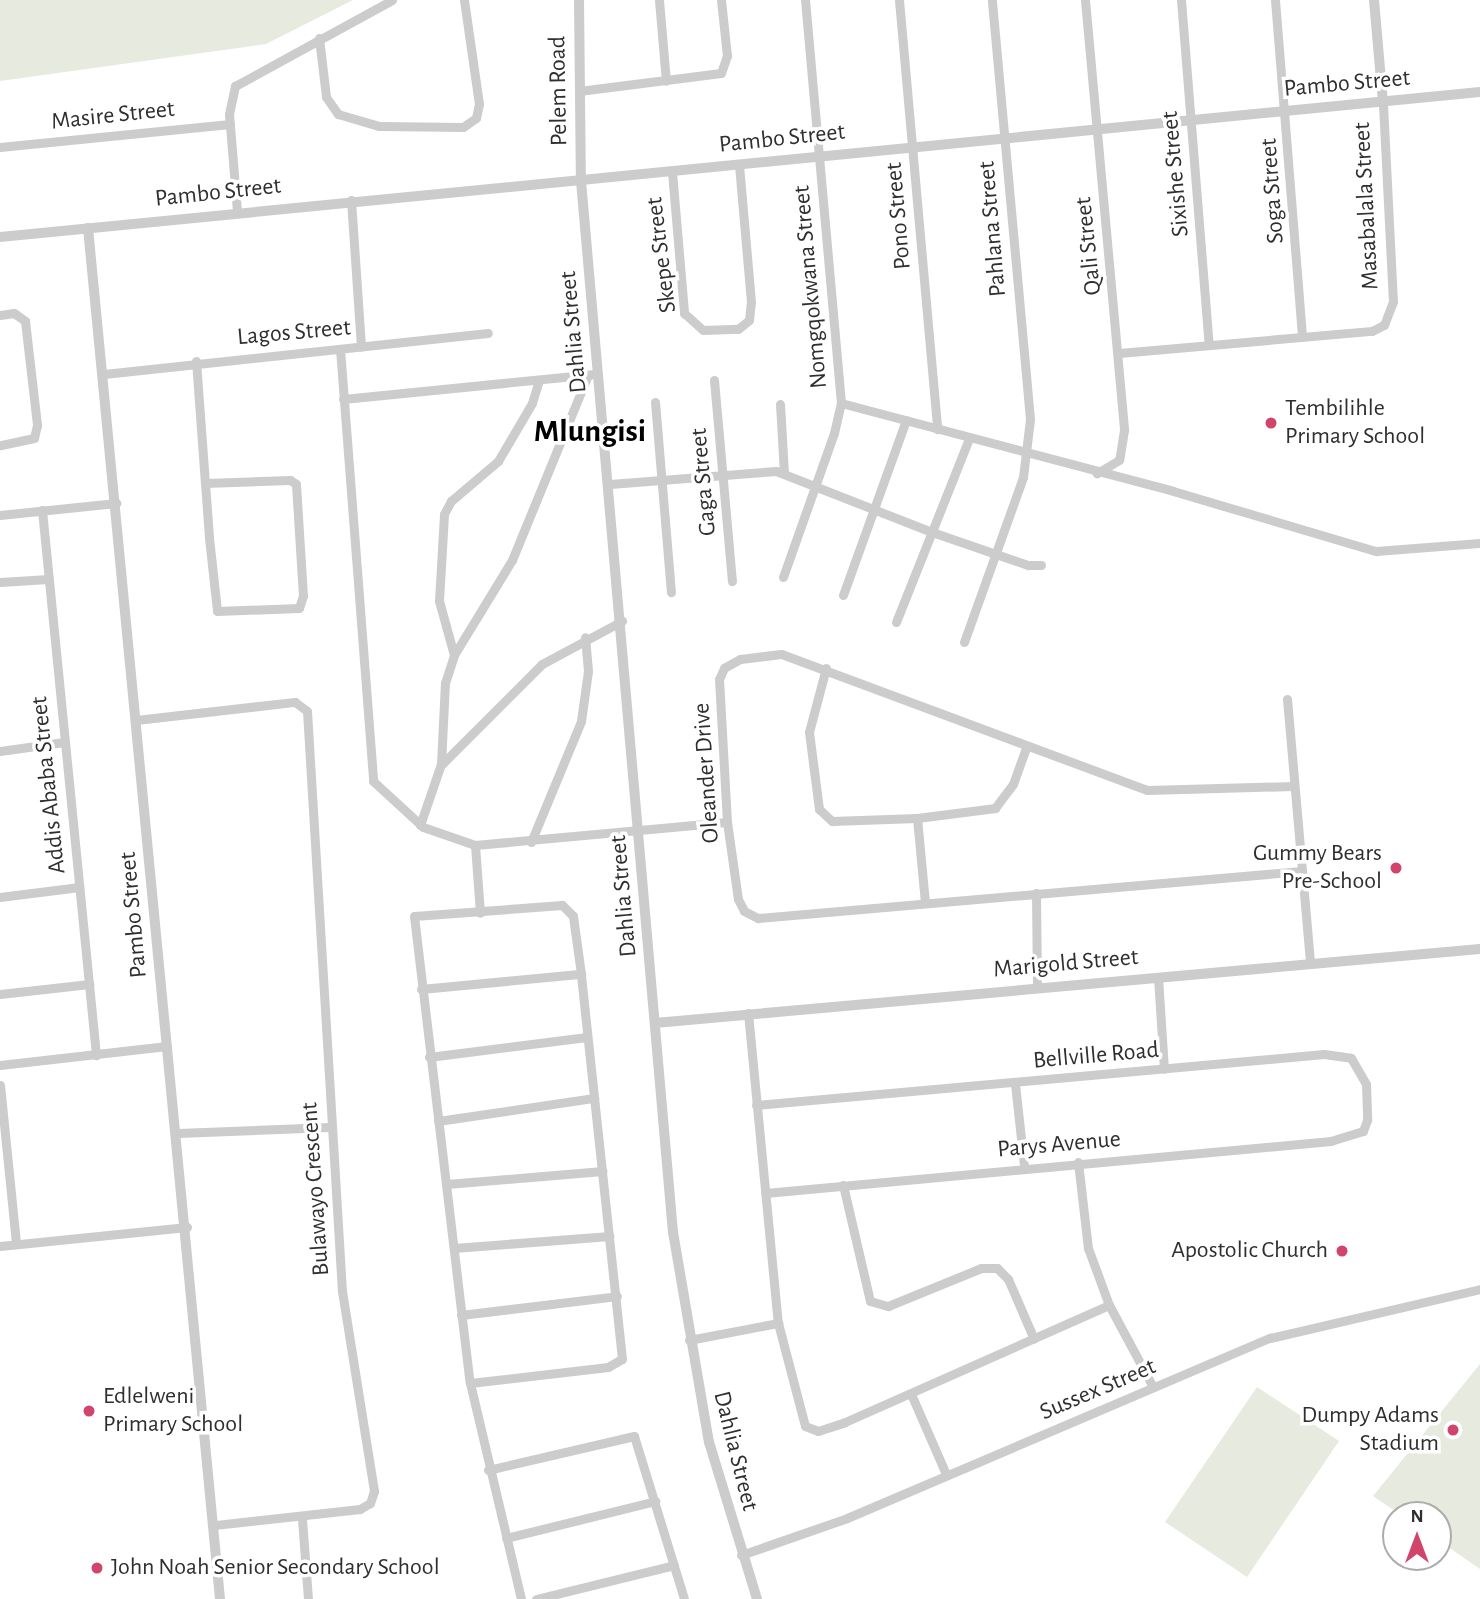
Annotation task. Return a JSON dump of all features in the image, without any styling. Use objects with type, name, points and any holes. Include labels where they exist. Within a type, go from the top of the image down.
[{"type":"street","points":[[237,211],[230,124],[231,95],[239,82],[392,0]]},
{"type":"street","points":[[318,38],[327,101],[348,119],[439,129],[472,123],[478,114],[478,82],[464,0]]},
{"type":"street","name":"Pelem Road","points":[[579,0],[581,181]]},
{"type":"street","points":[[659,0],[666,81]]},
{"type":"street","points":[[579,91],[716,75],[725,69],[721,0]]},
{"type":"street","name":"Nomgqokwana Street","points":[[805,0],[841,403]]},
{"type":"street","name":"Pono Street","points":[[899,0],[937,429]]},
{"type":"street","name":"Pahlana Street","points":[[964,642],[998,554],[1028,454],[1030,419],[992,0]]},
{"type":"street","name":"Qali Street","points":[[1085,0],[1119,353],[1123,448],[1113,467],[1096,473]]},
{"type":"street","name":"Sixishe Street","points":[[1181,0],[1209,345]]},
{"type":"street","name":"Soga Street","points":[[1275,0],[1287,111],[1302,337]]},
{"type":"street","name":"Masabalala Street","points":[[1302,337],[1372,331],[1384,326],[1393,302],[1383,103],[1374,0]]},
{"type":"street","name":"Pambo Street","points":[[0,237],[237,211],[581,181],[819,158],[1004,136],[1480,92]]},
{"type":"street","name":"Masire Street","points":[[0,147],[230,124]]},
{"type":"street","name":"Skepe Street","points":[[672,172],[684,313],[703,330],[738,329],[749,320],[751,302],[739,165]]},
{"type":"street","name":"Dahlia Street","points":[[581,181],[594,374],[610,484],[672,1219],[689,1340],[709,1443],[741,1555],[757,1599]]},
{"type":"street","points":[[351,200],[360,346]]},
{"type":"street","name":"Pambo Street","points":[[88,228],[167,1046],[178,1133],[220,1599]]},
{"type":"street","points":[[0,315],[14,313],[25,321],[37,425],[34,438],[0,445]]},
{"type":"street","name":"Lagos Street","points":[[104,374],[196,361],[488,333]]},
{"type":"street","points":[[1119,353],[1302,337]]},
{"type":"street","points":[[340,349],[373,781],[421,825],[475,845],[531,842],[727,822]]},
{"type":"street","points":[[196,361],[205,483],[217,611],[299,608],[303,596],[296,485],[290,480],[205,483]]},
{"type":"street","points":[[343,399],[594,374]]},
{"type":"street","points":[[421,825],[441,764],[445,683],[454,655],[512,560],[594,374]]},
{"type":"street","points":[[454,655],[439,601],[444,514],[451,501],[499,461],[528,410],[539,380]]},
{"type":"street","name":"Gaga Street","points":[[714,380],[732,581]]},
{"type":"street","points":[[655,402],[671,592]]},
{"type":"street","points":[[783,577],[817,484],[841,403],[1096,473],[1196,497],[1376,551],[1480,543]]},
{"type":"street","points":[[780,404],[784,473]]},
{"type":"street","points":[[843,595],[906,420]]},
{"type":"street","points":[[895,621],[969,439]]},
{"type":"street","points":[[610,484],[723,472],[784,473],[932,532],[1028,565],[1041,565]]},
{"type":"street","points":[[0,515],[116,503]]},
{"type":"street","name":"Addis Ababa Street","points":[[42,510],[96,1055]]},
{"type":"street","points":[[0,582],[48,579]]},
{"type":"street","points":[[441,764],[542,664],[585,637],[622,621]]},
{"type":"street","points":[[531,842],[581,721],[588,671],[585,637]]},
{"type":"street","name":"Oleander Drive","points":[[1293,786],[1157,792],[794,657],[763,654],[740,659],[721,672],[727,822],[738,899],[749,915],[758,918],[1302,871]]},
{"type":"street","points":[[826,668],[809,732],[819,809],[832,821],[916,818],[995,808],[1013,784],[1027,745]]},
{"type":"street","points":[[1287,699],[1310,964]]},
{"type":"street","name":"Bulawayo Crescent","points":[[136,720],[295,702],[307,711],[342,1291],[374,1492],[370,1503],[360,1509],[302,1519],[214,1525]]},
{"type":"street","points":[[0,751],[64,743]]},
{"type":"street","points":[[916,818],[925,903]]},
{"type":"street","points":[[475,845],[480,913]]},
{"type":"street","points":[[0,897],[79,887]]},
{"type":"street","points":[[1036,893],[1037,986]]},
{"type":"street","points":[[470,1383],[619,1363],[617,1296],[581,974],[573,916],[568,908],[414,916],[470,1383],[488,1470],[521,1599]]},
{"type":"street","name":"Marigold Street","points":[[655,1023],[1037,986],[1480,949]]},
{"type":"street","points":[[421,989],[581,974]]},
{"type":"street","points":[[1158,977],[1164,1069]]},
{"type":"street","points":[[0,994],[89,984]]},
{"type":"street","points":[[748,1013],[778,1323],[798,1414],[805,1426],[818,1431],[828,1428],[911,1394],[1109,1305]]},
{"type":"street","points":[[429,1057],[587,1037]]},
{"type":"street","points":[[0,1065],[167,1046]]},
{"type":"street","name":"Bellville Road","points":[[756,1104],[1015,1084],[1324,1054],[1351,1058],[1364,1073],[1368,1110],[1366,1126],[1356,1136]]},
{"type":"street","points":[[1015,1084],[1024,1166]]},
{"type":"street","points":[[0,1085],[16,1243]]},
{"type":"street","points":[[438,1121],[594,1098]]},
{"type":"street","points":[[178,1133],[330,1127]]},
{"type":"street","name":"Parys Avenue","points":[[765,1192],[1356,1136]]},
{"type":"street","points":[[1078,1162],[1088,1248],[1109,1305],[1153,1387]]},
{"type":"street","points":[[447,1184],[602,1171]]},
{"type":"street","points":[[843,1185],[870,1301],[888,1306],[981,1268],[997,1268],[1008,1279],[1034,1339]]},
{"type":"street","points":[[0,1245],[187,1227]]},
{"type":"street","points":[[454,1248],[610,1236]]},
{"type":"street","name":"Sussex Street","points":[[741,1555],[847,1518],[1153,1387],[1293,1331],[1480,1289]]},
{"type":"street","points":[[461,1315],[617,1296]]},
{"type":"street","points":[[689,1340],[778,1323]]},
{"type":"street","points":[[911,1394],[946,1474]]},
{"type":"street","points":[[488,1470],[634,1436],[684,1599]]},
{"type":"street","points":[[506,1538],[656,1501]]},
{"type":"street","points":[[302,1519],[309,1599]]},
{"type":"street","points":[[536,1599],[674,1564]]},
{"type":"shaded area","points":[[0,0],[353,0],[266,44],[0,81]]},
{"type":"shaded area","name":"Dumpy Adams Stadium","points":[[1480,1364],[1480,1569],[1452,1550],[1452,1501],[1382,1502],[1373,1496]]},
{"type":"shaded area","points":[[1257,1387],[1339,1441],[1247,1577],[1165,1522]]},
{"type":"place","name":"Tembilihle Primary School","points":[[1271,423]]},
{"type":"place","name":"Gummy Bears Pre-School","points":[[1396,868]]},
{"type":"place","name":"Apostolic Church","points":[[1342,1251]]},
{"type":"place","name":"Edlelweni Primary School","points":[[89,1411]]},
{"type":"place","name":"Dumpy Adams Stadium","points":[[1453,1430]]},
{"type":"place","name":"John Noah Senior Secondary School","points":[[97,1568]]},
{"type":"district","name":"Mlungisi","points":[[590,431]]}]
